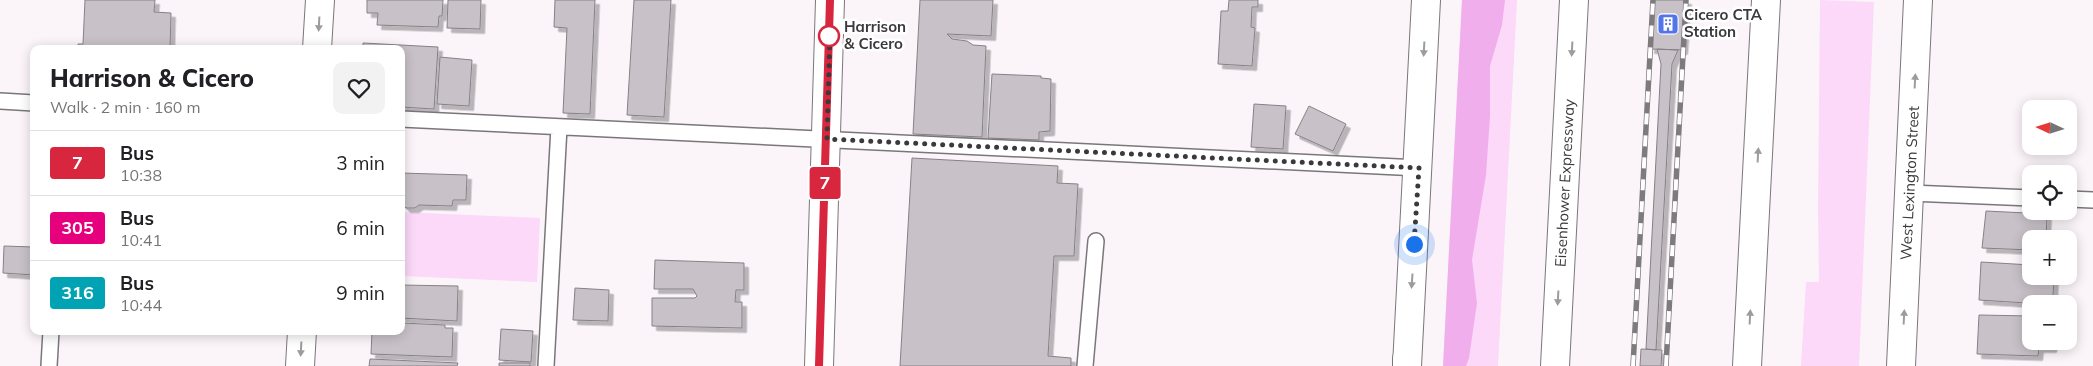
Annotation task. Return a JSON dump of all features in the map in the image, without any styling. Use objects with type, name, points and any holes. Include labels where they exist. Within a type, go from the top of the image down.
[{"type":"main road","points":[[317,45],[320,0]]},
{"type":"main road","points":[[819,366],[830,0]]},
{"type":"main road","points":[[1407,364],[1419,168],[1426,0]]},
{"type":"main road","name":"Eisenhower Expressway","points":[[1555,366],[1574,0]]},
{"type":"main road","points":[[1747,366],[1766,0]]},
{"type":"main road","name":"West Lexington Street","points":[[1901,366],[1918,0]]},
{"type":"main road","points":[[300,366],[302,335]]},
{"type":"lane","points":[[0,102],[30,103]]},
{"type":"lane","points":[[405,119],[1419,168]]},
{"type":"lane","points":[[546,366],[559,127]]},
{"type":"lane","points":[[1910,193],[2022,198]]},
{"type":"lane","points":[[2077,200],[2093,200]]},
{"type":"lane","points":[[1085,366],[1096,241]]},
{"type":"lane","points":[[49,366],[51,335]]},
{"type":"shaded area","points":[[1462,0],[1517,0],[1498,366],[1443,366]]},
{"type":"shaded area","points":[[1462,0],[1505,0],[1502,25],[1490,66],[1490,116],[1486,175],[1472,260],[1477,303],[1469,358],[1466,366],[1443,366]]},
{"type":"shaded area","points":[[1820,0],[1874,2],[1859,366],[1801,366],[1806,282],[1819,282]]},
{"type":"shaded area","points":[[405,212],[540,218],[537,282],[405,276]]},
{"type":"building","points":[[85,0],[155,0],[154,12],[171,13],[170,45],[78,45],[83,44]]},
{"type":"building","points":[[367,0],[443,0],[442,16],[439,16],[438,27],[377,25],[378,13],[367,13]]},
{"type":"building","points":[[448,0],[481,0],[480,29],[447,28]]},
{"type":"building","points":[[555,0],[595,0],[590,114],[563,113],[567,28],[554,27]]},
{"type":"building","points":[[634,0],[671,0],[664,117],[627,115]]},
{"type":"building","points":[[920,0],[993,0],[991,36],[947,34],[952,39],[967,41],[973,45],[986,46],[982,137],[913,134]]},
{"type":"building","points":[[1229,0],[1258,0],[1258,7],[1252,7],[1251,27],[1255,28],[1252,66],[1218,64],[1221,11],[1228,11]]},
{"type":"building","name":"Cicero CTA Station","points":[[1652,0],[1687,0],[1683,50],[1650,49]]},
{"type":"building","points":[[363,43],[400,45],[363,45]]},
{"type":"building","points":[[405,45],[438,47],[434,109],[405,107]]},
{"type":"building","points":[[1657,49],[1678,50],[1672,64],[1656,350],[1646,349],[1661,64]]},
{"type":"building","points":[[440,57],[472,60],[469,106],[437,104]]},
{"type":"building","points":[[992,74],[1041,76],[1041,78],[1051,79],[1050,131],[1039,132],[1039,140],[988,138]]},
{"type":"building","points":[[1254,104],[1286,106],[1283,149],[1251,147]]},
{"type":"building","points":[[1309,106],[1346,124],[1333,151],[1295,134]]},
{"type":"building","points":[[912,158],[1058,166],[1057,183],[1078,184],[1074,256],[1054,256],[1048,356],[1071,358],[1071,366],[900,366]]},
{"type":"building","points":[[405,173],[467,175],[466,200],[453,200],[452,206],[419,205],[415,208],[406,208]]},
{"type":"building","points":[[1986,211],[2022,213],[2022,220],[2047,220],[2046,230],[2022,230],[2022,250],[1982,248]]},
{"type":"building","points":[[4,246],[30,247],[30,275],[3,273]]},
{"type":"building","points":[[655,260],[744,263],[744,290],[736,290],[735,302],[742,302],[742,328],[652,326],[652,298],[695,298],[697,296],[693,289],[654,289]]},
{"type":"building","points":[[1981,262],[2022,264],[2022,285],[2054,285],[2053,295],[2022,295],[2022,303],[1979,300]]},
{"type":"building","points":[[405,285],[458,286],[457,321],[405,318]]},
{"type":"building","points":[[575,288],[609,290],[608,321],[573,320]]},
{"type":"building","points":[[1979,315],[2022,316],[2022,350],[2039,350],[2038,356],[1977,354]]},
{"type":"building","points":[[405,323],[445,325],[445,328],[453,328],[452,357],[371,354],[372,335],[405,335]]},
{"type":"building","points":[[501,329],[533,331],[531,362],[499,360]]},
{"type":"building","points":[[1641,349],[1662,350],[1661,366],[1640,366]]},
{"type":"building","points":[[370,359],[458,363],[457,366],[369,366]]},
{"type":"building","points":[[499,363],[530,363],[530,366],[499,366]]},
{"type":"railway","points":[[1633,366],[1653,0]]},
{"type":"railway","points":[[1666,366],[1686,0]]},
{"type":"bus line","name":"7","points":[[819,366],[830,0]]},
{"type":"place","name":"Cicero CTA Station","points":[[1668,24]]},
{"type":"place","name":"Harrison & Cicero","points":[[829,36]]},
{"type":"route","points":[[829,36],[830,33],[827,139],[1419,168],[1414,244]]}]
